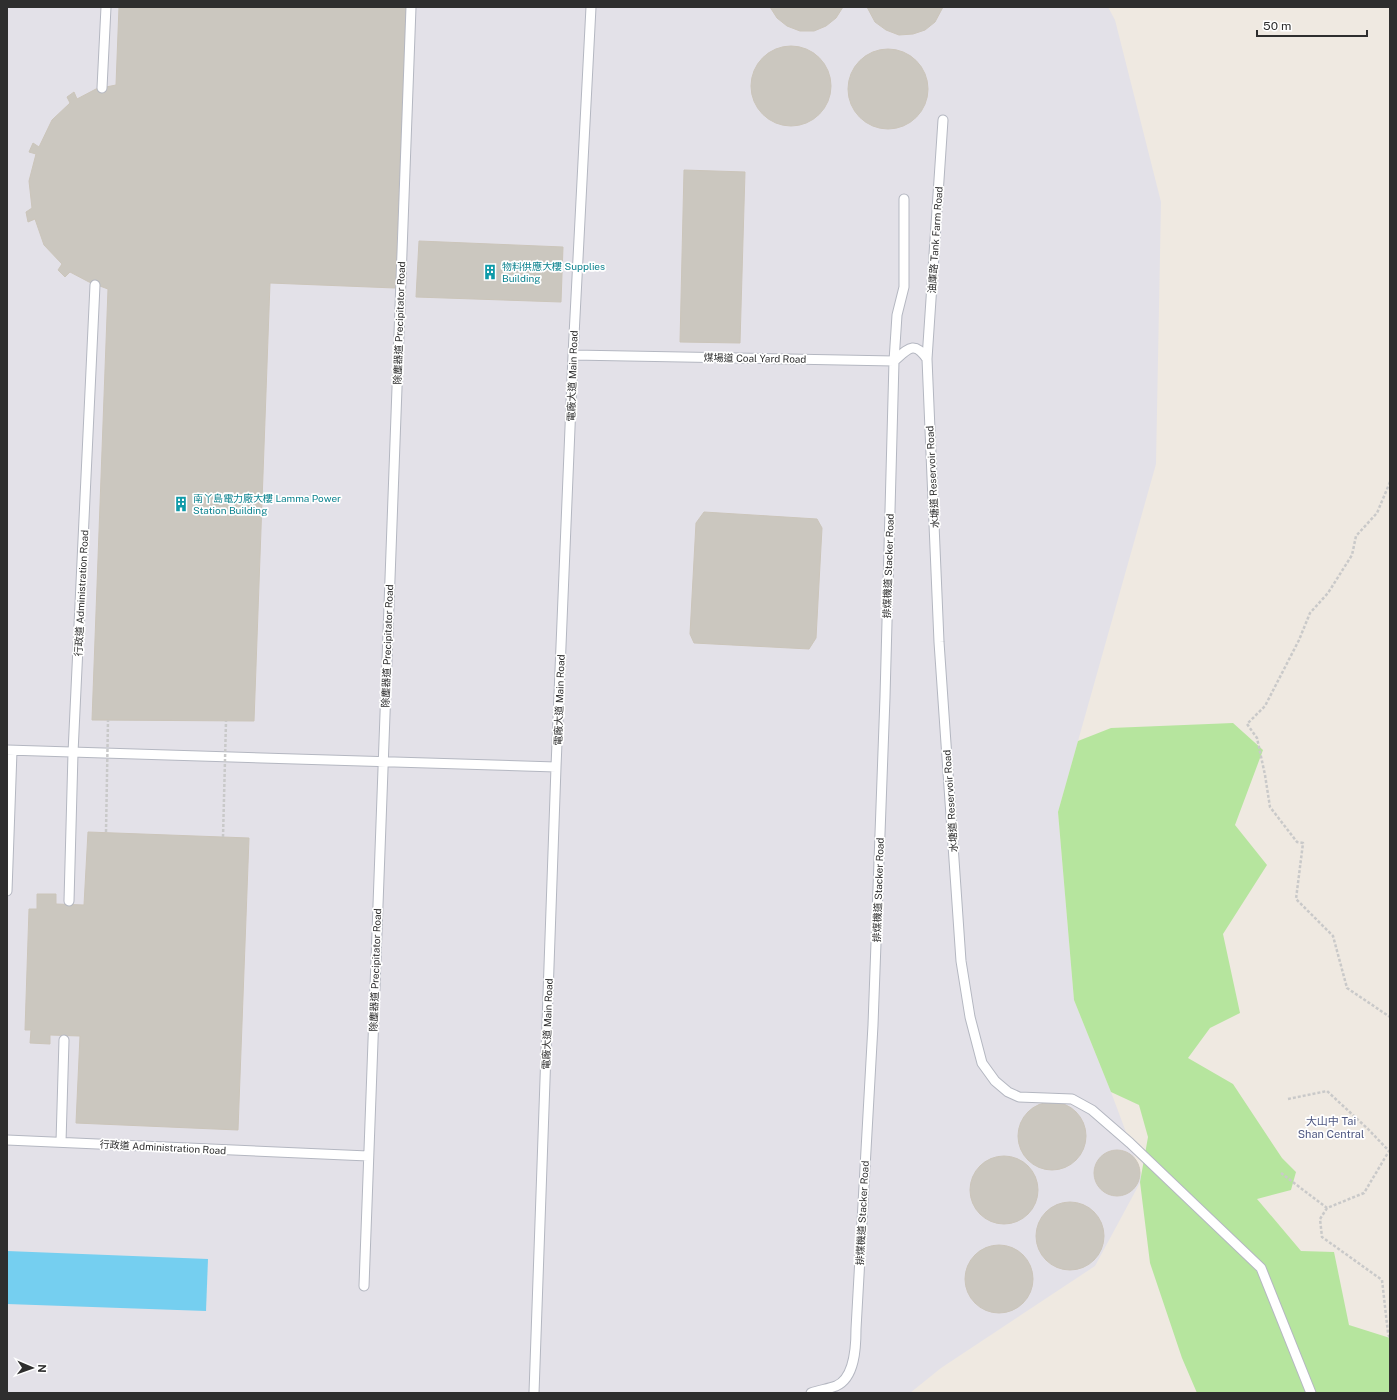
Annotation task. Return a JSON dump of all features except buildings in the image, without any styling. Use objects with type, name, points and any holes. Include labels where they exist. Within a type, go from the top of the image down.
[{"type":"lane","points":[[102,88],[106,7]]},
{"type":"lane","name":"除塵器道 Precipitator Road","points":[[364,1286],[382,761],[411,7]]},
{"type":"lane","name":"電廠大道 Main Road","points":[[534,1393],[556,767],[573,354],[591,7]]},
{"type":"lane","name":"油庫路 Tank Farm Road","points":[[927,359],[943,120]]},
{"type":"lane","name":"排煤機道 Stacker Road","points":[[812,1393],[837,1385],[846,1378],[856,1350],[874,978],[885,697],[894,361],[897,315],[904,287],[904,198]]},
{"type":"lane","name":"行政道 Administration Road","points":[[68,901],[73,753],[95,285]]},
{"type":"lane","points":[[894,361],[908,349],[913,347],[921,350],[927,359]]},
{"type":"lane","name":"煤場道 Coal Yard Road","points":[[573,354],[894,361]]},
{"type":"lane","name":"水塘道 Reservoir Road","points":[[927,359],[940,642],[960,962],[970,1017],[982,1063],[995,1081],[1008,1092],[1019,1097],[1072,1099],[1092,1110],[1130,1143],[1261,1268],[1311,1393]]},
{"type":"lane","points":[[7,891],[10,750],[556,767]]},
{"type":"lane","points":[[61,1142],[64,1040]]},
{"type":"lane","name":"行政道 Administration Road","points":[[7,1140],[368,1156]]},
{"type":"path","points":[[1390,482],[1377,513],[1356,536],[1352,555],[1328,593],[1310,612],[1299,640],[1265,706],[1247,724],[1256,738],[1265,775],[1270,808],[1297,842],[1303,843],[1296,899],[1333,936],[1347,988],[1390,1017]]},
{"type":"path","points":[[106,832],[108,720]]},
{"type":"path","points":[[223,837],[226,721]]},
{"type":"path","points":[[1288,1099],[1327,1091],[1368,1129],[1389,1152],[1364,1193],[1327,1208],[1320,1219],[1322,1237],[1382,1280],[1388,1333],[1390,1338]]},
{"type":"path","points":[[1281,1173],[1327,1208]]},
{"type":"shaded area","points":[[7,7],[1108,7],[1115,20],[1161,202],[1156,464],[1058,812],[1074,1000],[1111,1092],[1142,1179],[1095,1266],[941,1368],[910,1393],[7,1393]]},
{"type":"green space","points":[[1233,723],[1263,750],[1235,825],[1267,865],[1223,934],[1240,1013],[1210,1028],[1188,1058],[1233,1084],[1282,1158],[1296,1172],[1291,1190],[1257,1199],[1301,1251],[1334,1252],[1349,1325],[1390,1338],[1390,1393],[1197,1393],[1182,1358],[1150,1263],[1140,1182],[1148,1137],[1139,1105],[1111,1092],[1074,1000],[1058,812],[1078,741],[1111,728]]},
{"type":"water","points":[[7,1251],[208,1259],[206,1311],[7,1304]]},
{"type":"place","name":"物料供應大樓 Supplies Building","points":[[490,272]]},
{"type":"place","name":"南丫島電力廠大樓 Lamma Power Station Building","points":[[181,504]]},
{"type":"district","name":"大山中 Tai Shan Central","points":[[1331,1127]]}]
